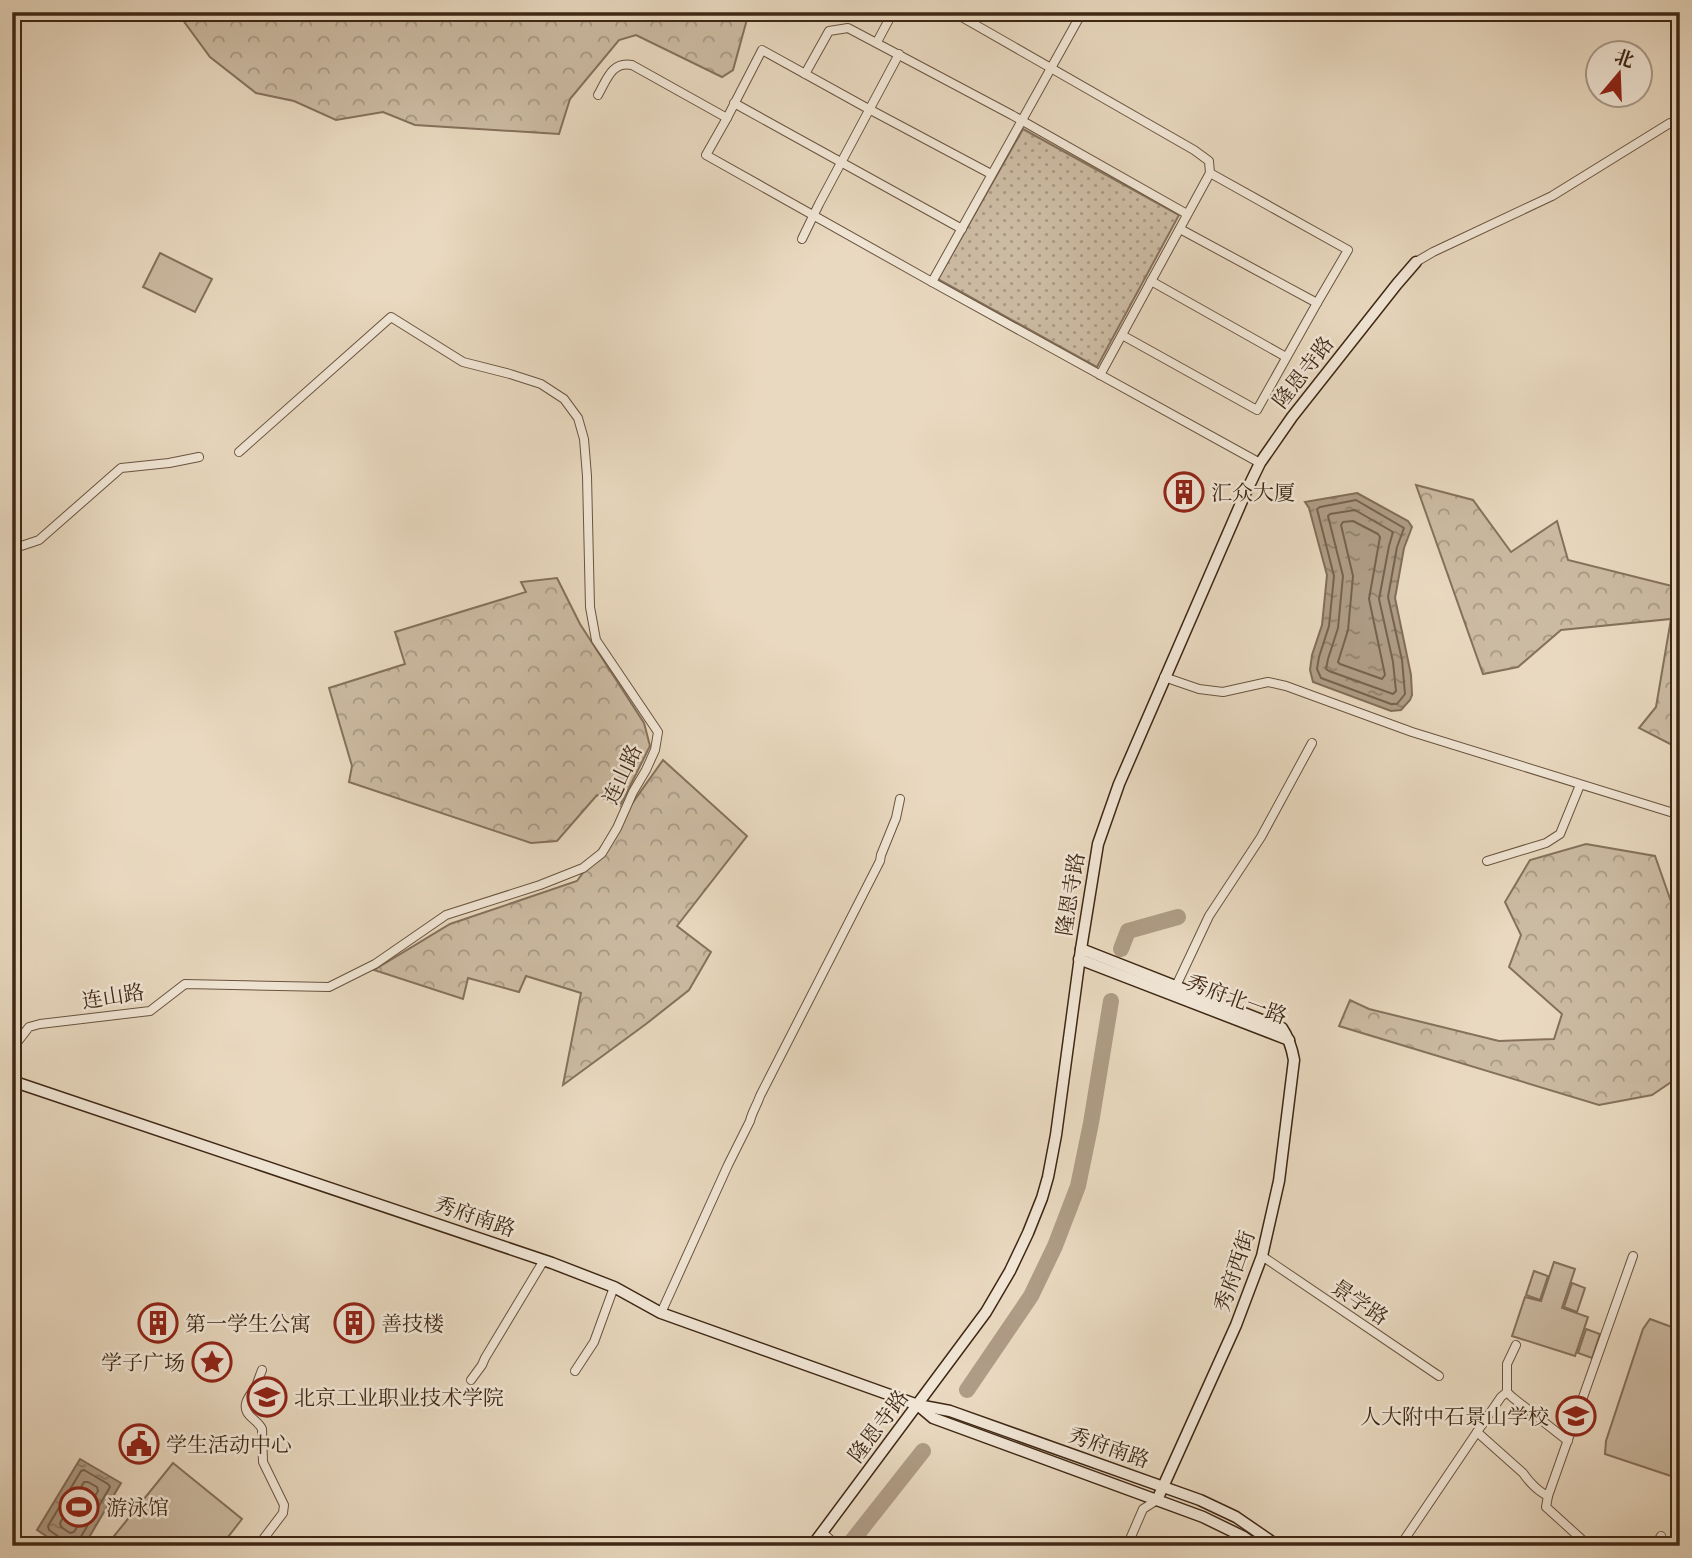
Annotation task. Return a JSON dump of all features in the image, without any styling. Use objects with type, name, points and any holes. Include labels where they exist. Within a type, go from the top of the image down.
[{"type":"street","points":[[877,42],[893,12]]},
{"type":"street","points":[[953,12],[1209,161],[1210,173],[1100,375]]},
{"type":"street","points":[[932,282],[1080,16]]},
{"type":"street","points":[[805,74],[829,31],[848,28],[1021,120],[1187,214]]},
{"type":"street","points":[[991,174],[762,50],[706,155],[1260,463]]},
{"type":"street","points":[[802,239],[899,54]]},
{"type":"street","points":[[598,95],[615,67],[622,63],[632,65],[727,118]]},
{"type":"street","points":[[734,103],[962,229]]},
{"type":"street","points":[[1416,262],[1552,196],[1670,123],[1680,130]]},
{"type":"street","points":[[1122,335],[1257,410],[1348,250],[1210,173]]},
{"type":"street","points":[[1180,229],[1317,303]]},
{"type":"street","name":"隆恩寺路","points":[[812,1546],[825,1535],[999,1292],[1036,1215],[1048,1177],[1056,1135],[1080,954],[1098,844],[1119,783],[1260,463],[1326,373],[1416,262]]},
{"type":"street","points":[[1151,281],[1286,357]]},
{"type":"street","name":"连山路","points":[[12,1049],[29,1027],[150,1011],[185,984],[329,987],[375,964],[446,915],[540,885],[583,868],[602,853],[655,750],[657,732],[596,640],[590,607],[584,439],[578,418],[564,399],[541,384],[463,362],[391,317],[239,452]]},
{"type":"street","points":[[12,549],[40,540],[121,468],[199,457]]},
{"type":"street","points":[[1164,677],[1199,689],[1223,692],[1268,682],[1286,686],[1412,732],[1680,815]]},
{"type":"street","points":[[1176,986],[1209,916],[1261,837],[1312,743]]},
{"type":"street","points":[[1488,862],[1546,843],[1560,834],[1580,785]]},
{"type":"street","points":[[661,1313],[750,1121],[751,1113],[880,861],[900,799]]},
{"type":"street","name":"秀府北一路","points":[[1080,954],[1176,986],[1282,1028],[1289,1040]]},
{"type":"street","name":"秀府北一路","points":[[1080,954],[1289,1040]]},
{"type":"street","name":"秀府西街","points":[[1157,1500],[1236,1325],[1262,1256],[1283,1157],[1294,1060],[1289,1040]]},
{"type":"street","name":"秀府南路","points":[[12,1082],[544,1260],[614,1287],[661,1313],[918,1405],[950,1411],[1163,1486],[1236,1517],[1278,1546]]},
{"type":"street","name":"景学路","points":[[1262,1256],[1439,1376]]},
{"type":"street","points":[[1589,1546],[1546,1507],[1633,1256]]},
{"type":"street","points":[[471,1380],[544,1260]]},
{"type":"street","points":[[575,1371],[594,1342],[614,1287]]},
{"type":"street","points":[[1516,1345],[1507,1364],[1507,1392],[1569,1441]]},
{"type":"street","points":[[258,1546],[283,1513],[284,1505],[263,1462],[261,1424],[246,1408],[246,1402],[262,1370]]},
{"type":"street","points":[[1400,1546],[1507,1392]]},
{"type":"street","name":"秀府南路","points":[[918,1405],[933,1418],[1203,1517],[1257,1546]]},
{"type":"street","points":[[1477,1432],[1548,1496]]},
{"type":"street","points":[[1127,1546],[1143,1509],[1157,1500]]},
{"type":"street","points":[[825,1535],[837,1546]]},
{"type":"street","points":[[1655,1546],[1661,1536]]},
{"type":"green space","points":[[177,12],[749,12],[733,70],[722,77],[636,35],[619,40],[570,99],[559,134],[415,125],[383,112],[336,120],[294,101],[256,93],[210,57]]},
{"type":"green space","points":[[1023,129],[1179,215],[1097,367],[938,279]]},
{"type":"green space","points":[[160,253],[212,279],[195,312],[143,287]]},
{"type":"green space","points":[[1416,485],[1473,500],[1511,552],[1557,521],[1568,560],[1680,588],[1680,749],[1639,728],[1656,707],[1671,619],[1561,630],[1518,667],[1483,674]]},
{"type":"green space","points":[[557,578],[580,624],[644,723],[650,746],[620,806],[597,795],[557,841],[531,843],[349,782],[352,766],[329,688],[405,664],[395,632],[526,592],[521,582]]},
{"type":"green space","points":[[663,760],[747,836],[677,926],[711,952],[689,990],[563,1085],[581,993],[526,976],[519,992],[468,978],[463,999],[374,970],[450,924],[577,881]]},
{"type":"green space","points":[[1586,844],[1655,856],[1674,910],[1680,912],[1680,1076],[1652,1095],[1599,1105],[1339,1026],[1350,1000],[1369,1009],[1499,1041],[1554,1039],[1562,1014],[1509,967],[1521,935],[1505,902],[1530,860]]},
{"type":"green space","points":[[1554,1262],[1575,1269],[1562,1308],[1588,1317],[1575,1356],[1512,1336],[1525,1297],[1541,1301]]},
{"type":"green space","points":[[1534,1271],[1548,1276],[1540,1300],[1526,1295]]},
{"type":"green space","points":[[1572,1283],[1585,1288],[1577,1312],[1564,1307]]},
{"type":"green space","points":[[1650,1319],[1680,1330],[1680,1479],[1605,1454],[1606,1441],[1643,1329]]},
{"type":"green space","points":[[1586,1329],[1600,1334],[1592,1358],[1578,1353]]},
{"type":"green space","points":[[173,1463],[242,1519],[221,1546],[106,1546]]},
{"type":"water","points":[[1357,493],[1408,521],[1412,527],[1404,548],[1395,598],[1411,675],[1412,695],[1401,710],[1391,711],[1313,682],[1310,670],[1322,625],[1327,575],[1305,502]]},
{"type":"water","name":"游泳馆","points":[[80,1459],[121,1483],[84,1546],[61,1546],[37,1530]]},
{"type":"waterway","points":[[1121,949],[1128,931],[1178,917]]},
{"type":"waterway","points":[[967,1390],[1031,1296],[1055,1246],[1078,1186],[1111,1001]]},
{"type":"waterway","points":[[848,1546],[923,1451]]},
{"type":"place","name":"汇众大厦","points":[[1184,492]]},
{"type":"place","name":"第一学生公寓","points":[[158,1323]]},
{"type":"place","name":"善技楼","points":[[354,1323]]},
{"type":"place","name":"学子广场","points":[[212,1362]]},
{"type":"place","name":"北京工业职业技术学院","points":[[267,1397]]},
{"type":"place","name":"人大附中石景山学校","points":[[1576,1416]]},
{"type":"place","name":"学生活动中心","points":[[139,1444]]},
{"type":"place","name":"游泳馆","points":[[79,1507]]}]
